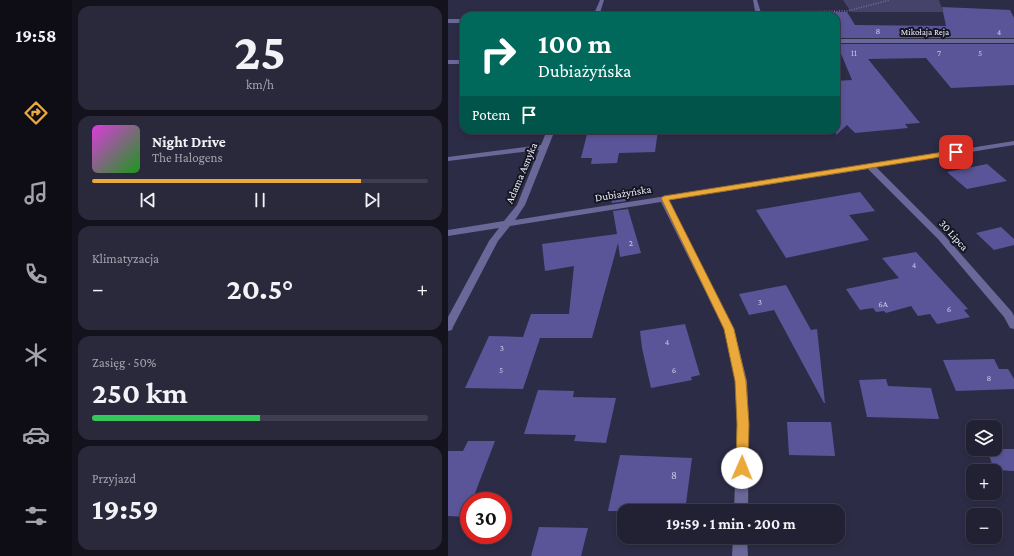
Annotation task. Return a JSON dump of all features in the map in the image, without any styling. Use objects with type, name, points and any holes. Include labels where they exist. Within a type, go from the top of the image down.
[{"type":"street","points":[[598,12],[602,0]]},
{"type":"street","points":[[755,0],[758,12]]},
{"type":"street","points":[[448,21],[460,21]]},
{"type":"street","name":"Mikołaja Reja","points":[[840,41],[1014,41]]},
{"type":"street","points":[[448,62],[460,62]]},
{"type":"street","name":"Adama Asnyka","points":[[448,327],[494,241],[521,205],[549,134]]},
{"type":"street","name":"Dubiażyńska","points":[[448,233],[1014,143]]},
{"type":"street","points":[[448,158],[544,147]]},
{"type":"street","name":"30 Lipca","points":[[870,166],[941,237],[1008,315],[1014,325]]},
{"type":"street","points":[[664,198],[729,329],[741,381],[743,424],[741,504]]},
{"type":"street","points":[[740,544],[740,556]]},
{"type":"shaded area","points":[[843,0],[939,0],[943,12],[851,12]]},
{"type":"building","points":[[942,7],[1010,10],[1014,18],[1014,38],[840,38],[840,12],[847,12],[855,25],[946,26]]},
{"type":"building","points":[[840,44],[1014,44],[1014,85],[951,88],[926,58],[868,59],[920,123],[905,124],[908,128],[855,133],[847,125],[840,131],[840,81],[852,80],[840,51]]},
{"type":"building","points":[[587,134],[657,134],[655,152],[619,153],[617,163],[591,164],[592,158],[581,158]]},
{"type":"building","points":[[987,164],[1007,181],[967,189],[947,172]]},
{"type":"building","points":[[860,192],[875,211],[849,215],[869,240],[786,258],[756,210]]},
{"type":"building","points":[[624,194],[626,201],[612,203],[611,197]]},
{"type":"building","points":[[628,209],[641,253],[620,257],[618,243],[592,338],[540,338],[523,389],[465,388],[489,336],[523,337],[531,314],[569,314],[574,266],[545,271],[542,244],[617,234],[613,211]]},
{"type":"building","points":[[1001,227],[1014,239],[1014,245],[994,250],[976,233]]},
{"type":"building","points":[[916,252],[968,309],[964,310],[970,317],[937,324],[930,314],[918,316],[911,306],[886,313],[884,311],[876,312],[873,308],[860,310],[846,289],[899,278],[882,258]]},
{"type":"building","points":[[786,285],[811,330],[817,329],[825,403],[774,310],[749,315],[739,294]]},
{"type":"building","points":[[685,324],[700,375],[691,377],[692,380],[651,388],[642,348],[640,331]]},
{"type":"building","points":[[994,359],[999,369],[1008,369],[1014,379],[1014,389],[956,391],[943,360]]},
{"type":"building","points":[[886,379],[888,386],[931,388],[939,419],[867,417],[859,380]]},
{"type":"building","points":[[538,390],[574,391],[573,397],[616,398],[606,443],[574,441],[576,435],[524,434]]},
{"type":"building","points":[[787,422],[831,422],[835,456],[789,455]]},
{"type":"building","points":[[468,441],[495,441],[475,492],[460,492],[460,517],[448,516],[448,451],[463,451]]},
{"type":"building","points":[[1002,449],[1014,449],[1014,471],[1002,470],[1002,464],[992,464],[989,456],[1002,456]]},
{"type":"building","points":[[620,455],[692,458],[686,504],[617,504],[617,511],[608,511]]},
{"type":"building","points":[[539,527],[588,528],[581,556],[531,556]]},
{"type":"route","points":[[742,468],[743,424],[741,381],[729,329],[664,198],[956,152]]}]
